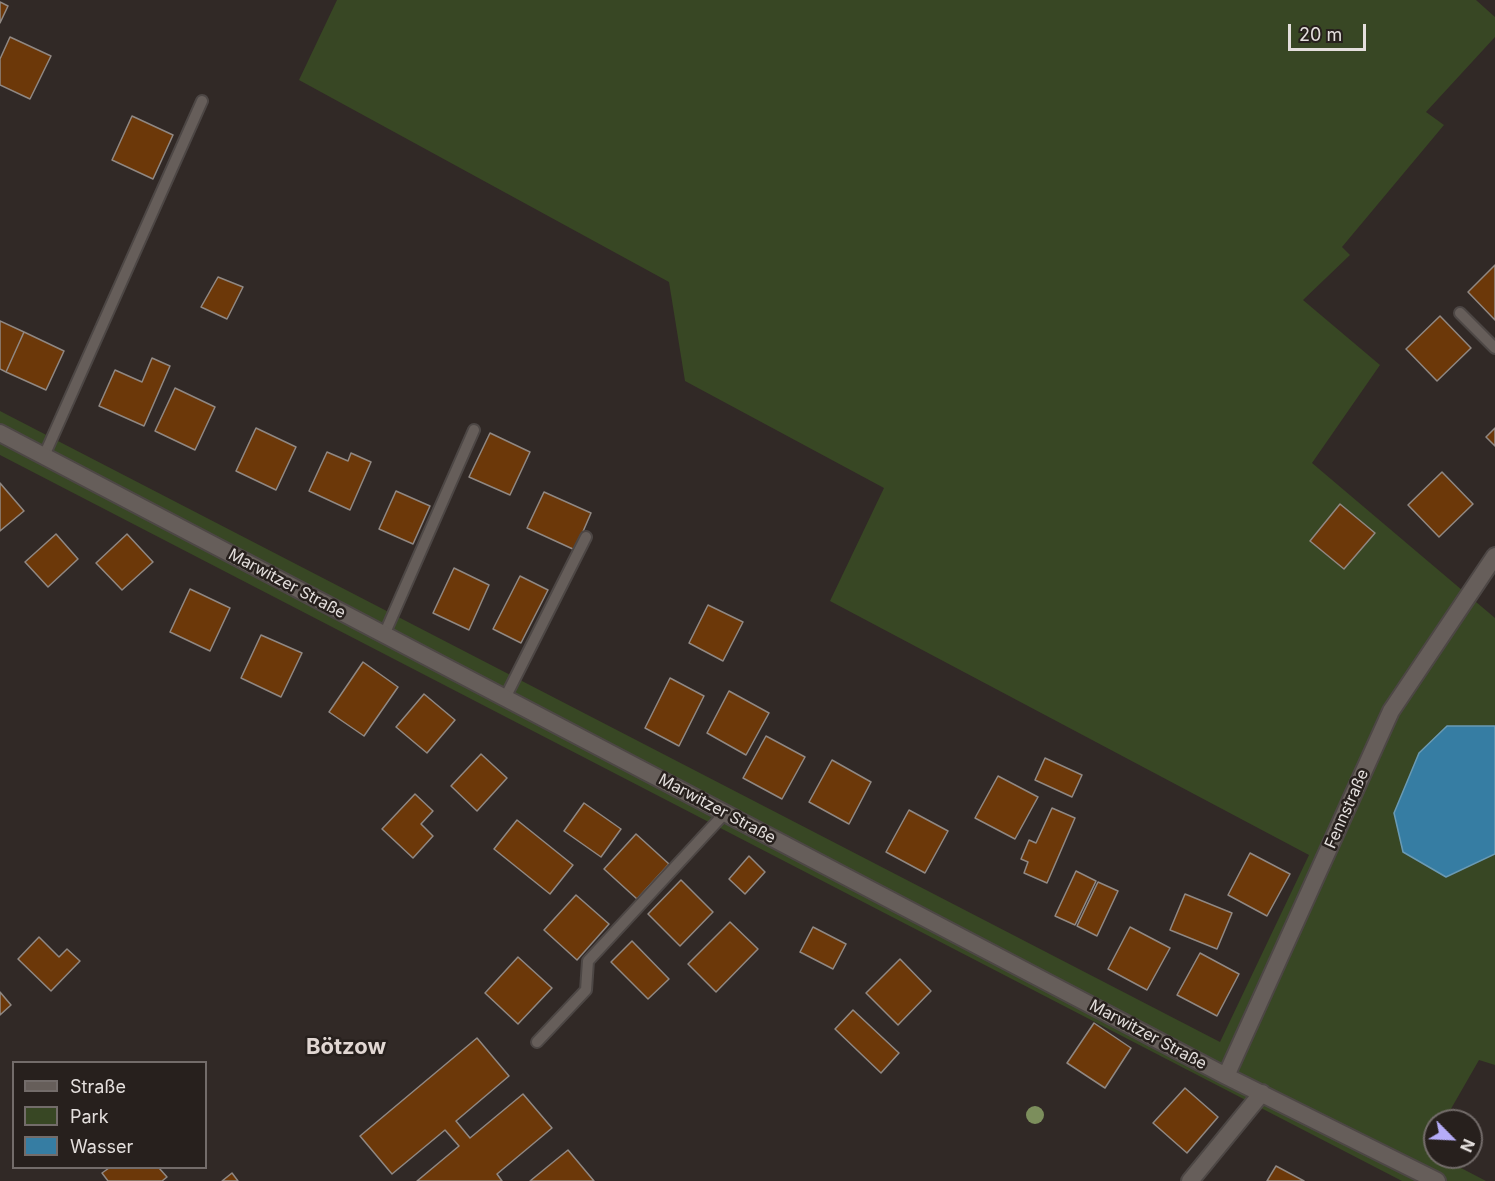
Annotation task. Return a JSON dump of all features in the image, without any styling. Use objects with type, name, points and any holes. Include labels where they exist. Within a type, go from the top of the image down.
[{"type":"street","name":"Marwitzer Straße","points":[[0,433],[1226,1076],[1437,1181]]},
{"type":"street","name":"Fennstraße","points":[[1226,1076],[1391,711],[1495,556]]},
{"type":"street","points":[[1190,1181],[1262,1093]]},
{"type":"lane","points":[[44,456],[202,101]]},
{"type":"lane","points":[[1460,313],[1495,348]]},
{"type":"lane","points":[[384,635],[474,430]]},
{"type":"lane","points":[[505,698],[586,537]]},
{"type":"lane","points":[[537,1042],[586,990],[588,961],[725,813]]},
{"type":"green space","points":[[337,0],[1476,0],[1495,17],[1495,37],[1426,112],[1444,125],[1342,247],[1350,255],[1303,300],[1380,365],[1312,463],[1495,618],[1495,726],[1447,726],[1446,877],[1495,854],[1495,1065],[1479,1060],[1451,1109],[1423,1109],[1423,1169],[1463,1169],[1486,1181],[1402,1181],[0,455],[0,411],[1220,1042],[1309,855],[830,601],[884,488],[685,381],[669,282],[299,80]]},
{"type":"water","points":[[1447,726],[1495,726],[1495,854],[1446,877],[1403,852],[1394,813],[1419,753]]},
{"type":"building","points":[[0,2],[8,6],[0,23]]},
{"type":"building","points":[[10,37],[51,56],[30,99],[0,85],[0,59]]},
{"type":"building","points":[[132,116],[173,135],[153,179],[112,160]]},
{"type":"building","points":[[1495,265],[1495,320],[1468,292]]},
{"type":"building","points":[[218,277],[243,287],[227,319],[201,307]]},
{"type":"building","points":[[1440,316],[1471,348],[1437,381],[1406,349]]},
{"type":"building","points":[[0,321],[24,332],[6,372],[0,369]]},
{"type":"building","points":[[24,332],[64,351],[46,390],[6,372]]},
{"type":"building","points":[[152,358],[170,366],[144,426],[99,406],[115,370],[142,382]]},
{"type":"building","points":[[175,388],[215,407],[195,450],[155,431]]},
{"type":"building","points":[[256,428],[296,447],[276,490],[236,471]]},
{"type":"building","points":[[1495,428],[1495,446],[1486,437]]},
{"type":"building","points":[[490,433],[530,452],[510,495],[469,477]]},
{"type":"building","points":[[327,452],[348,461],[351,453],[371,462],[350,510],[309,491]]},
{"type":"building","points":[[1442,472],[1473,504],[1439,537],[1408,505]]},
{"type":"building","points":[[0,483],[24,511],[0,531]]},
{"type":"building","points":[[396,491],[430,506],[413,544],[379,529]]},
{"type":"building","points":[[544,492],[591,513],[575,550],[527,528]]},
{"type":"building","points":[[1340,504],[1375,533],[1344,569],[1310,541]]},
{"type":"building","points":[[56,534],[78,559],[48,587],[25,562]]},
{"type":"building","points":[[127,534],[153,562],[122,590],[96,563]]},
{"type":"building","points":[[454,568],[489,585],[469,630],[433,613]]},
{"type":"building","points":[[520,576],[548,590],[521,643],[493,629]]},
{"type":"building","points":[[190,589],[230,608],[210,651],[170,632]]},
{"type":"building","points":[[708,605],[743,622],[723,661],[689,643]]},
{"type":"building","points":[[261,635],[302,653],[281,697],[241,678]]},
{"type":"building","points":[[363,662],[398,687],[364,736],[329,712]]},
{"type":"building","points":[[670,678],[704,696],[679,746],[645,728]]},
{"type":"building","points":[[729,691],[769,713],[746,755],[707,733]]},
{"type":"building","points":[[424,694],[455,720],[427,753],[396,727]]},
{"type":"building","points":[[766,736],[805,757],[782,799],[743,778]]},
{"type":"building","points":[[481,754],[507,778],[477,811],[451,786]]},
{"type":"building","points":[[1045,758],[1082,775],[1072,797],[1035,780]]},
{"type":"building","points":[[832,760],[871,782],[849,824],[809,802]]},
{"type":"building","points":[[998,776],[1038,797],[1015,839],[975,818]]},
{"type":"building","points":[[415,794],[433,811],[421,824],[433,836],[413,858],[382,829]]},
{"type":"building","points":[[584,803],[621,829],[601,857],[564,831]]},
{"type":"building","points":[[1052,808],[1075,818],[1047,883],[1024,873],[1028,862],[1021,859],[1029,840],[1036,843]]},
{"type":"building","points":[[909,810],[948,831],[925,873],[886,852]]},
{"type":"building","points":[[517,820],[573,865],[550,894],[494,849]]},
{"type":"building","points":[[636,834],[669,864],[637,899],[604,869]]},
{"type":"building","points":[[1250,853],[1290,874],[1267,916],[1228,895]]},
{"type":"building","points":[[749,856],[765,872],[745,894],[729,879]]},
{"type":"building","points":[[1076,871],[1096,881],[1075,925],[1055,916]]},
{"type":"building","points":[[681,880],[713,912],[680,946],[648,914]]},
{"type":"building","points":[[1098,882],[1118,891],[1097,936],[1077,926]]},
{"type":"building","points":[[1185,894],[1232,913],[1217,949],[1170,930]]},
{"type":"building","points":[[576,895],[609,924],[577,960],[544,930]]},
{"type":"building","points":[[730,922],[758,949],[716,992],[688,964]]},
{"type":"building","points":[[813,927],[846,944],[833,969],[800,952]]},
{"type":"building","points":[[1130,927],[1170,948],[1147,990],[1108,969]]},
{"type":"building","points":[[39,937],[59,957],[67,949],[80,961],[51,991],[18,959]]},
{"type":"building","points":[[632,941],[669,979],[648,999],[611,962]]},
{"type":"building","points":[[1200,953],[1239,974],[1217,1016],[1177,995]]},
{"type":"building","points":[[518,957],[552,988],[518,1024],[485,993]]},
{"type":"building","points":[[900,959],[931,991],[898,1025],[866,993]]},
{"type":"building","points":[[0,992],[11,1005],[0,1015]]},
{"type":"building","points":[[853,1010],[899,1053],[881,1073],[835,1029]]},
{"type":"building","points":[[1094,1023],[1131,1048],[1105,1088],[1067,1063]]},
{"type":"building","points":[[477,1038],[509,1076],[456,1121],[470,1138],[523,1094],[552,1128],[497,1174],[502,1181],[417,1181],[459,1146],[445,1130],[392,1174],[360,1136]]},
{"type":"building","points":[[1185,1088],[1218,1117],[1187,1153],[1153,1123]]},
{"type":"building","points":[[568,1150],[594,1181],[530,1181]]},
{"type":"building","points":[[1276,1166],[1304,1181],[1267,1181]]},
{"type":"building","points":[[108,1169],[160,1169],[167,1177],[162,1181],[108,1181],[102,1173]]},
{"type":"building","points":[[232,1173],[238,1181],[222,1181]]},
{"type":"district","name":"Bötzow","points":[[346,1047]]}]
